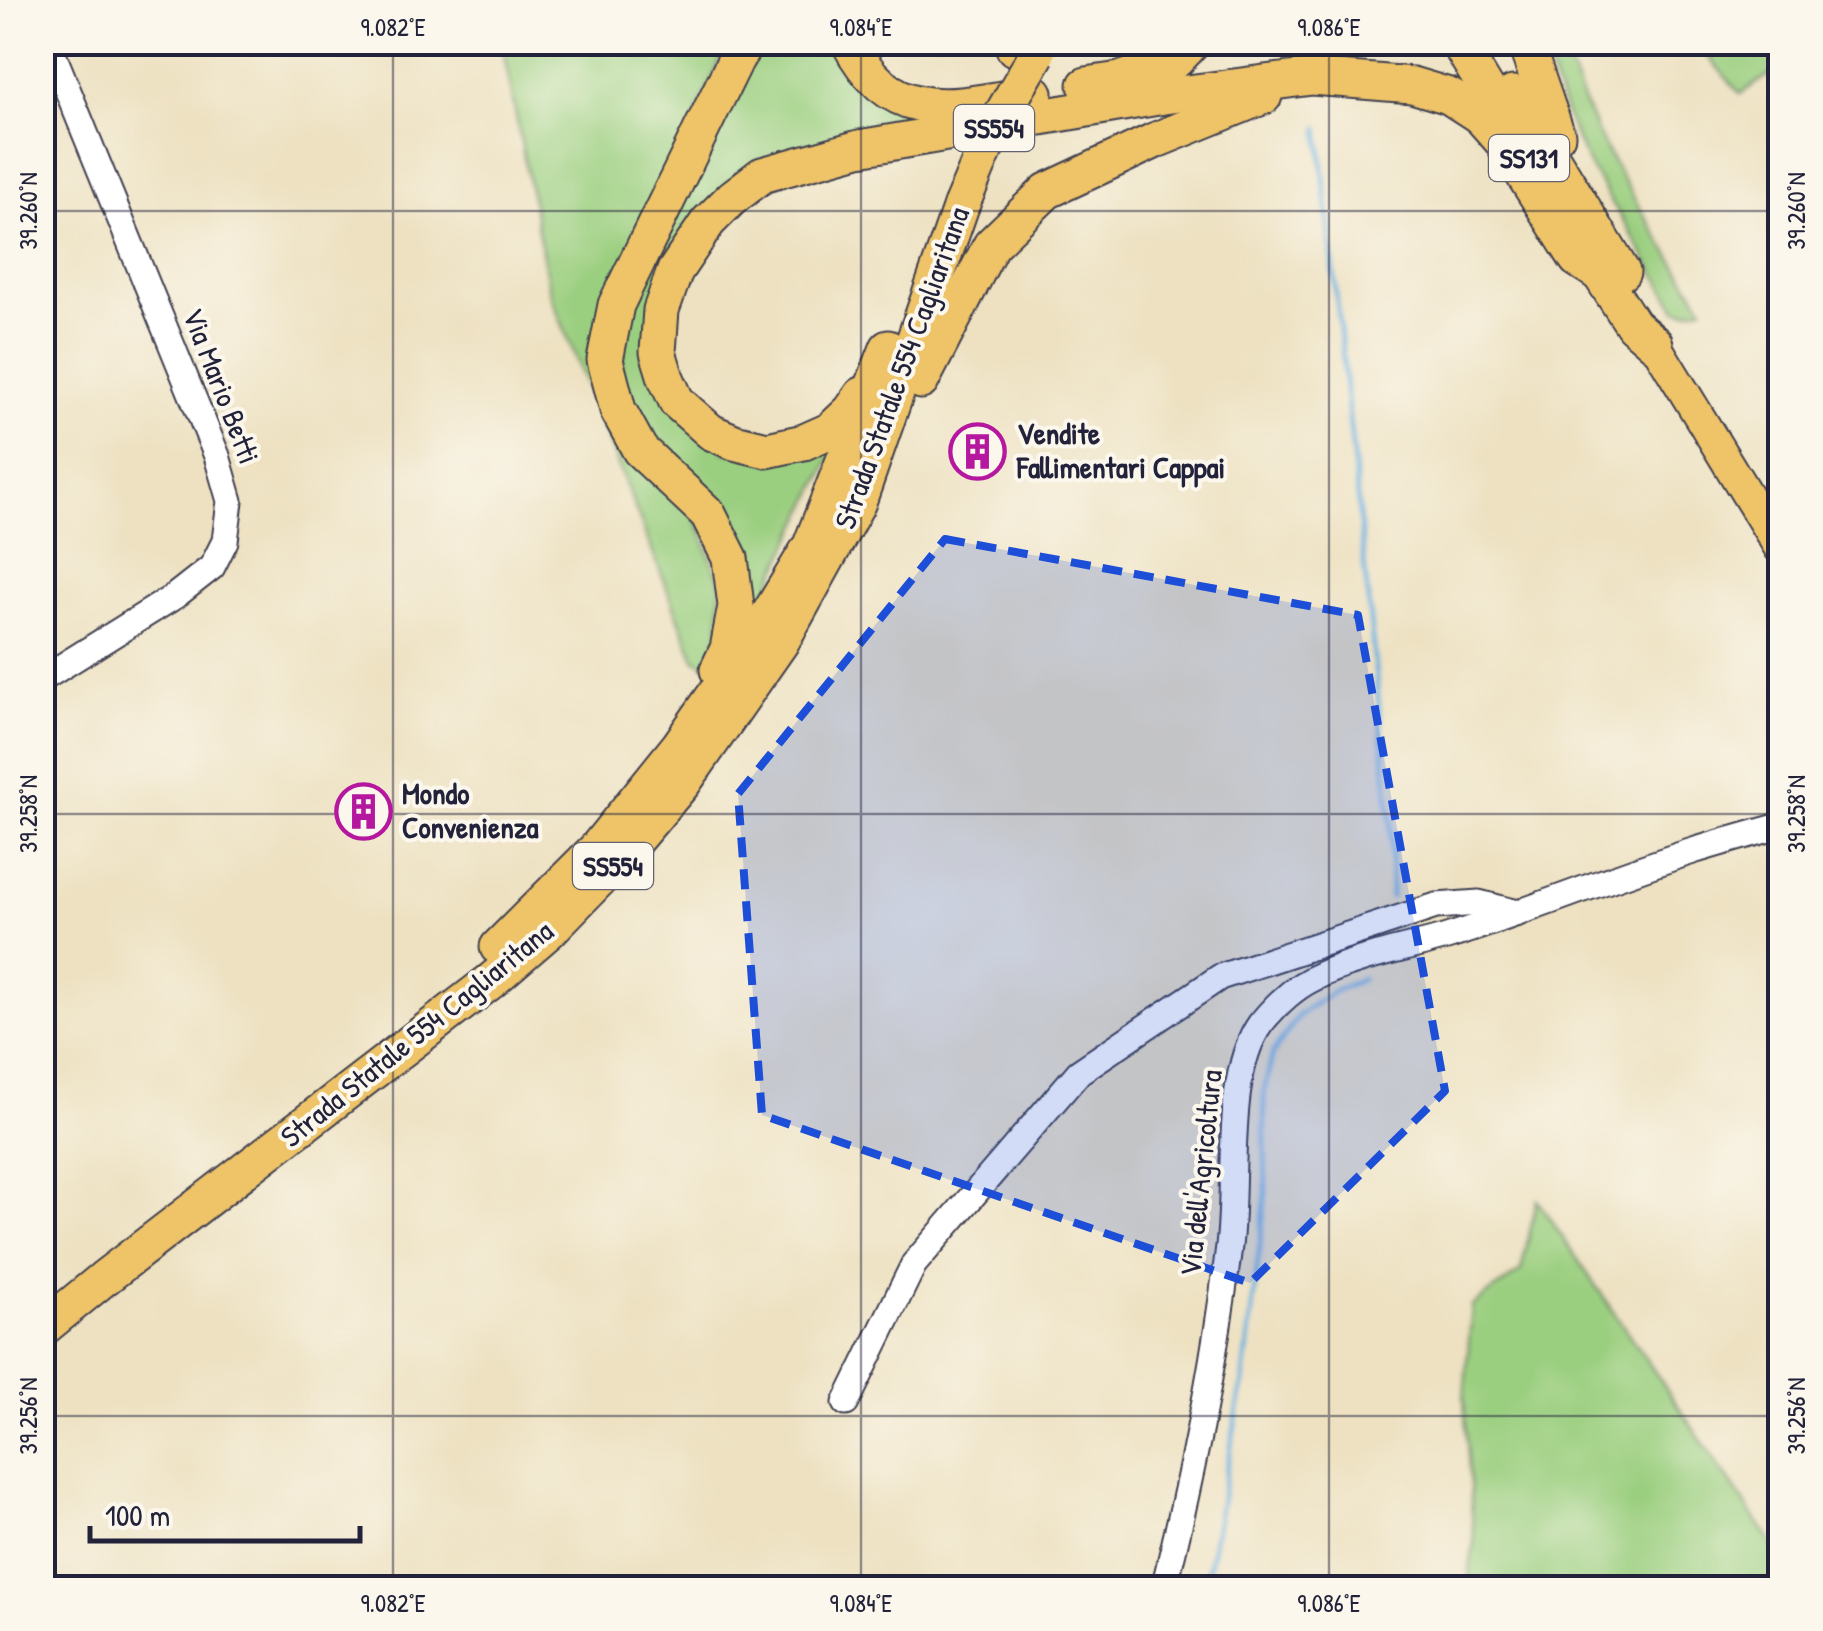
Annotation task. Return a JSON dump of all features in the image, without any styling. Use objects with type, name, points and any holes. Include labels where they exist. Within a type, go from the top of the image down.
[{"type":"highway","points":[[679,746],[728,650],[736,606],[730,558],[708,514],[640,450],[618,410],[604,360],[616,305],[747,42]]},
{"type":"highway","points":[[849,42],[860,64],[888,91],[922,106],[960,105],[1120,80],[1176,60],[1193,42]]},
{"type":"highway","name":"SS131","points":[[1458,42],[1609,270],[1647,313],[1656,344]]},
{"type":"highway","name":"SS131","points":[[1482,42],[1609,270]]},
{"type":"highway","points":[[880,370],[851,411],[830,430],[804,442],[767,450],[711,432],[677,402],[658,352],[662,310],[675,271],[708,222],[762,175],[859,148],[1164,96],[1312,77],[1412,85],[1449,96],[1480,116],[1503,142],[1577,259],[1609,270],[1614,236],[1552,125],[1526,42]]},
{"type":"highway","name":"Strada Statale 554 Cagliaritana","points":[[42,1303],[478,967],[596,849],[679,746],[754,638],[811,545],[952,201],[994,128],[1029,47]]},
{"type":"highway","points":[[858,502],[992,245],[1047,191],[1156,140],[1312,77]]},
{"type":"highway","name":"Strada Statale 554 Cagliaritana","points":[[42,1329],[491,981],[550,930],[684,783],[781,642],[858,502],[952,201]]},
{"type":"main road","points":[[1656,344],[1780,548]]},
{"type":"street","name":"Via Mario Betti","points":[[42,678],[175,596],[212,567],[225,541],[230,501],[217,456],[48,42]]},
{"type":"street","name":"Via dell'Agricoltura","points":[[1164,1588],[1188,1491],[1216,1336],[1230,1242],[1237,1104],[1245,1056],[1259,1027],[1280,1001],[1308,981],[1343,965],[1448,937],[1691,852],[1780,826]]},
{"type":"street","points":[[846,1403],[914,1264],[1080,1072],[1220,977],[1436,906],[1479,903],[1518,912]]},
{"type":"highlighted area","points":[[945,539],[1358,615],[1445,1091],[1250,1283],[762,1115],[738,794]]},
{"type":"green space","points":[[502,43],[728,43],[596,336],[695,517],[721,584],[719,634],[708,667],[695,659],[550,293]]},
{"type":"green space","points":[[757,43],[837,43],[934,115],[728,183],[647,336],[724,452],[840,439],[750,626],[670,459],[633,416],[620,385],[626,302]]},
{"type":"green space","points":[[1541,43],[1563,43],[1574,79],[1605,147],[1703,307],[1677,309],[1586,160]]},
{"type":"green space","points":[[1697,43],[1780,43],[1780,67],[1740,94]]},
{"type":"green space","points":[[1537,1200],[1780,1555],[1780,1588],[1467,1588],[1474,1543],[1464,1398],[1472,1306],[1521,1271]]},
{"type":"waterway","points":[[1319,128],[1391,822],[1391,897]]},
{"type":"waterway","points":[[1205,1588],[1244,1376],[1266,1193],[1264,1091],[1273,1053],[1300,1014],[1334,991],[1362,979]]},
{"type":"place","name":"Vendite Fallimentari Cappai","points":[[978,451]]},
{"type":"place","name":"Mondo Convenienza","points":[[363,811]]}]
